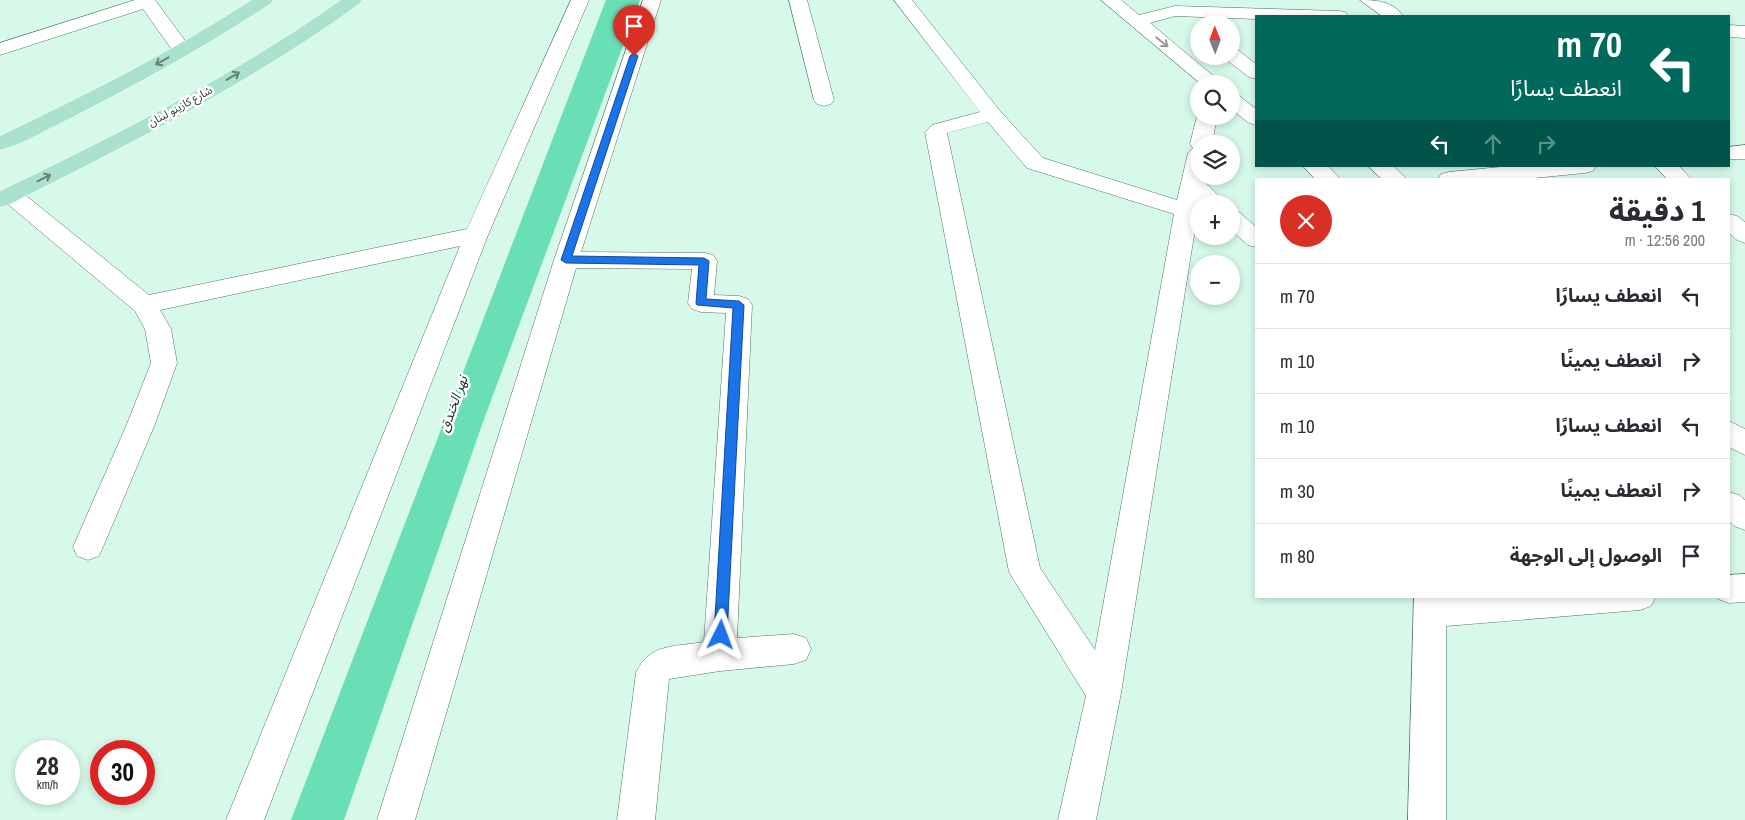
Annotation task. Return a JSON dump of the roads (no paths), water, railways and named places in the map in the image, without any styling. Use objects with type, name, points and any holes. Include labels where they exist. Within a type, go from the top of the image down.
[{"type":"main road","points":[[0,144],[124,82],[182,50],[264,0]]},
{"type":"main road","name":"شارع كازينو لبنان","points":[[5,197],[88,156],[220,84],[353,0]]},
{"type":"street","points":[[245,820],[476,235],[580,0]]},
{"type":"street","points":[[396,820],[566,260],[652,0]]},
{"type":"street","points":[[798,0],[824,100]]},
{"type":"street","points":[[903,0],[993,115],[1035,163],[1186,210]]},
{"type":"street","points":[[1110,0],[1202,75]]},
{"type":"street","points":[[1369,0],[1392,15]]},
{"type":"street","points":[[0,49],[146,1],[182,50]]},
{"type":"street","points":[[1136,21],[1168,5],[1323,15]]},
{"type":"street","points":[[1168,5],[1190,22]]},
{"type":"street","points":[[1730,31],[1745,32]]},
{"type":"street","points":[[1240,60],[1255,71]]},
{"type":"street","points":[[1240,106],[1255,118]]},
{"type":"street","points":[[993,115],[939,129],[936,132],[1025,572],[1104,693]]},
{"type":"street","points":[[1730,153],[1745,152]]},
{"type":"street","points":[[1315,167],[1328,178]]},
{"type":"street","points":[[1380,167],[1395,178]]},
{"type":"street","points":[[1459,178],[1575,167]]},
{"type":"street","points":[[1667,167],[1679,178]]},
{"type":"street","points":[[1077,820],[1104,693],[1191,185]]},
{"type":"street","points":[[1195,185],[1206,195]]},
{"type":"street","points":[[5,197],[144,304],[158,329],[164,363],[141,424],[88,547]]},
{"type":"street","points":[[1730,222],[1745,236]]},
{"type":"street","points":[[1240,225],[1255,239]]},
{"type":"street","points":[[144,304],[476,235]]},
{"type":"street","points":[[566,260],[704,261],[701,303],[739,305],[720,655]]},
{"type":"street","points":[[1730,433],[1745,444]]},
{"type":"street","points":[[1730,505],[1745,517]]},
{"type":"street","points":[[1730,589],[1745,588]]},
{"type":"street","points":[[1427,820],[1430,605],[1593,598]]},
{"type":"street","points":[[636,820],[653,673],[660,664],[720,655],[794,649]]},
{"type":"water","name":"نهر الخندق","points":[[606,0],[640,0],[483,422],[344,820],[291,820]]}]
